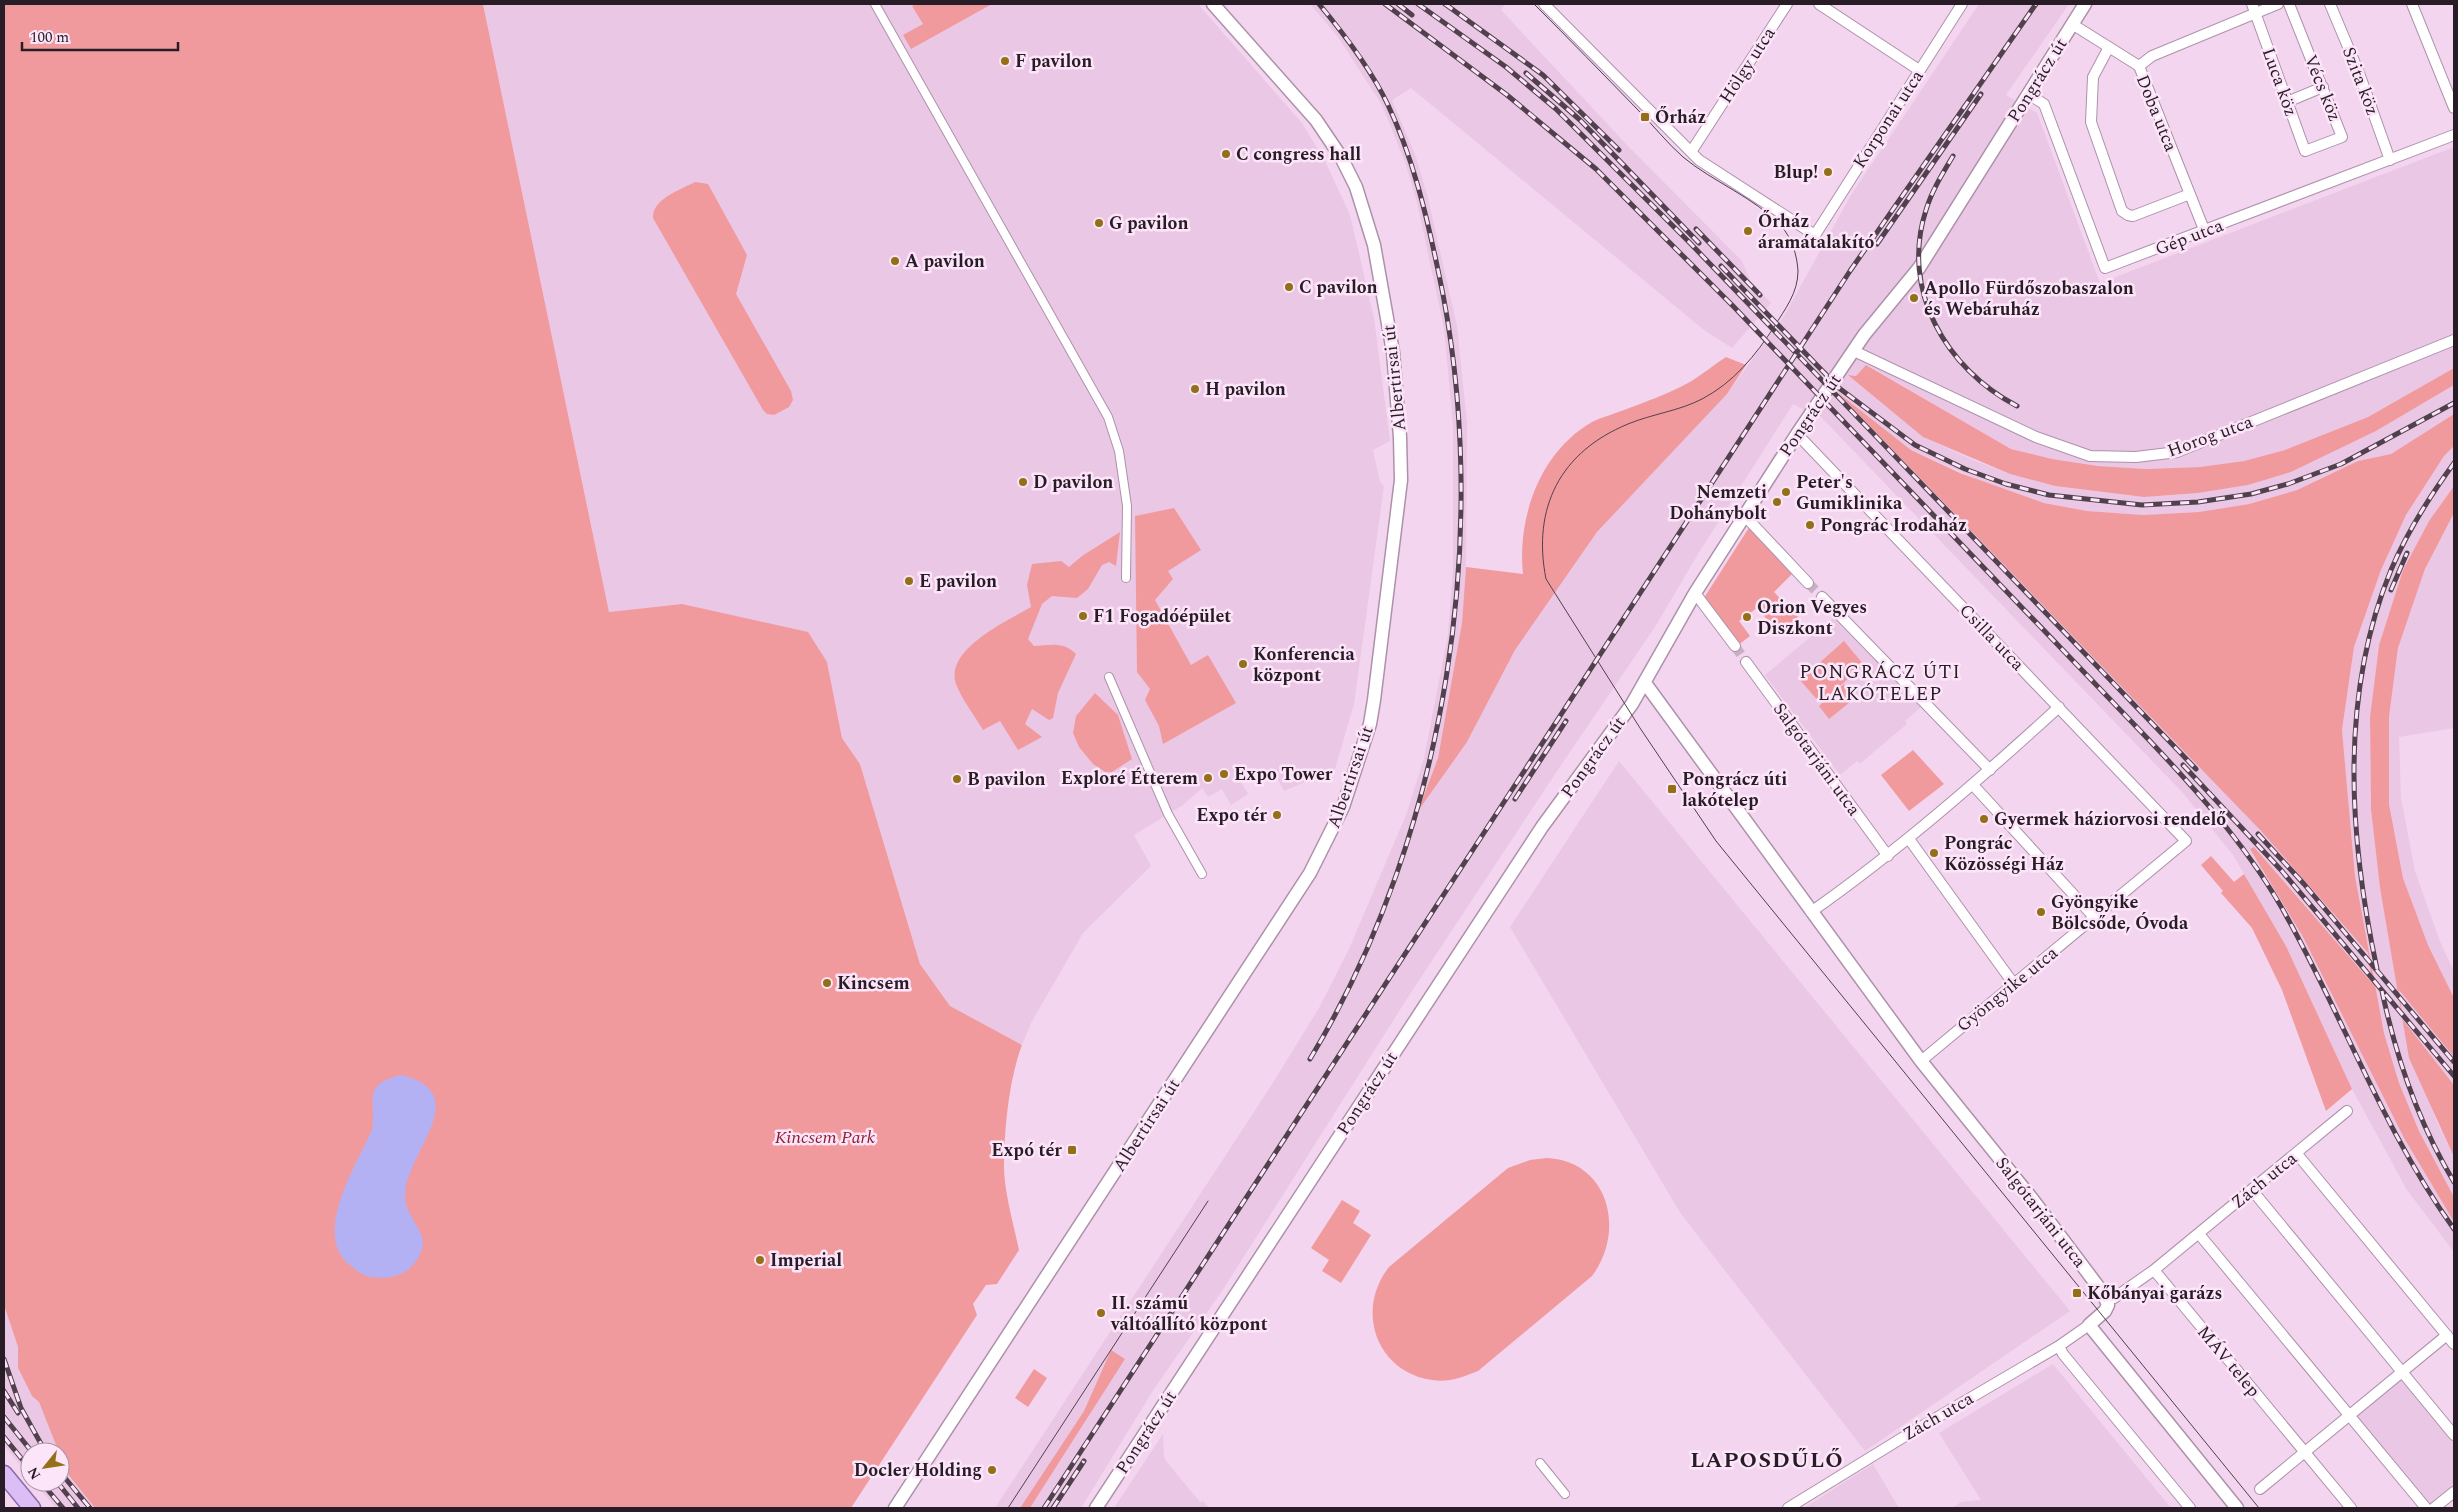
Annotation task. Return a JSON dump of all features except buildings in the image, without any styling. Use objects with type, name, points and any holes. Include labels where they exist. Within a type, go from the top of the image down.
[{"type":"main road","points":[[4,1474],[32,1508]]},
{"type":"street","points":[[886,4],[877,6],[1108,417],[1119,451],[1127,506],[1126,578]]},
{"type":"street","name":"Albertirsai út","points":[[896,1508],[1310,873],[1343,807],[1370,724],[1379,666],[1401,480],[1400,437],[1393,352],[1374,245],[1356,187],[1341,156],[1321,127],[1213,4]]},
{"type":"street","points":[[1544,4],[1690,152]]},
{"type":"street","name":"Hölgy utca","points":[[1690,152],[1787,4]]},
{"type":"street","points":[[1818,4],[1919,70]]},
{"type":"street","name":"Korponai utca","points":[[1690,152],[1815,235],[1962,4]]},
{"type":"street","name":"Pongrácz út","points":[[1096,1508],[1542,827],[1632,704],[1695,593],[1797,434],[1854,351],[1919,268],[2086,4]]},
{"type":"street","points":[[2139,66],[2152,56],[2253,8],[2278,4]]},
{"type":"street","name":"Vécs köz","points":[[2289,4],[2342,136],[2305,151]]},
{"type":"street","name":"Szita köz","points":[[2330,4],[2359,73],[2390,160]]},
{"type":"street","points":[[2412,4],[2454,108]]},
{"type":"street","name":"Luca köz","points":[[2253,8],[2305,151]]},
{"type":"street","name":"Doba utca","points":[[2072,24],[2139,66],[2205,232]]},
{"type":"street","points":[[2109,47],[2093,77],[2091,122],[2122,211],[2133,216],[2190,194]]},
{"type":"street","points":[[2287,102],[2323,87]]},
{"type":"street","name":"Gép utca","points":[[2028,94],[2044,104],[2105,268],[2205,232],[2454,136]]},
{"type":"street","name":"Horog utca","points":[[1854,351],[2036,437],[2090,456],[2136,457],[2178,452],[2454,340]]},
{"type":"street","name":"Csilla utca","points":[[1797,434],[2186,841]]},
{"type":"street","points":[[1744,515],[1808,583]]},
{"type":"street","points":[[1695,593],[1735,646]]},
{"type":"street","points":[[1822,597],[1990,770]]},
{"type":"street","name":"Salgótarjáni utca","points":[[1747,664],[1888,856]]},
{"type":"street","points":[[1109,677],[1168,814],[1202,874]]},
{"type":"street","name":"Salgótarjáni utca","points":[[1644,683],[1920,1061],[2033,1200],[2107,1300]]},
{"type":"street","points":[[1811,912],[1909,839],[1973,785],[2059,707]]},
{"type":"street","points":[[1973,785],[2095,918]]},
{"type":"street","points":[[1909,839],[2013,983]]},
{"type":"street","name":"Gyöngyike utca","points":[[1920,1061],[2186,841]]},
{"type":"street","name":"Zách utca","points":[[2107,1300],[2114,1298],[2154,1270],[2347,1111]]},
{"type":"street","points":[[2297,1154],[2454,1344]]},
{"type":"street","points":[[2252,1190],[2454,1435]]},
{"type":"street","points":[[2199,1234],[2426,1508]]},
{"type":"street","name":"MÁV telep","points":[[2154,1270],[2351,1508]]},
{"type":"street","points":[[2107,1300],[2105,1312],[2089,1325],[2237,1508]]},
{"type":"street","name":"Zách utca","points":[[1788,1508],[1902,1438],[2060,1346],[2089,1325]]},
{"type":"street","points":[[2260,1489],[2447,1335]]},
{"type":"street","points":[[2060,1346],[2063,1354],[2190,1508]]},
{"type":"street","points":[[1540,1464],[1564,1494]]},
{"type":"street","points":[[2434,1508],[2454,1492]]},
{"type":"shaded area","points":[[483,4],[1198,4],[1302,123],[1326,163],[1350,215],[1374,318],[1390,441],[1373,450],[1380,482],[1384,486],[1354,704],[1335,769],[1284,791],[1275,774],[1247,772],[1238,777],[1248,794],[1231,805],[1222,789],[1208,797],[1202,788],[1183,805],[1134,835],[1151,866],[1083,933],[1031,1023],[1022,1045],[950,1006],[920,964],[860,764],[842,738],[827,662],[682,604],[609,612]]},
{"type":"shaded area","points":[[1310,4],[1505,4],[1501,10],[1628,146],[1742,261],[1751,282],[1771,303],[1732,348],[1704,330],[1411,88],[1392,100],[1416,157],[1428,198],[1457,326],[1467,423],[1466,567],[1462,623],[1438,758],[1419,808],[1467,742],[1515,650],[1597,532],[1727,394],[1784,316],[1851,195],[1979,4],[2069,4],[2006,95],[2037,113],[2100,283],[2454,147],[2454,368],[2368,417],[2285,450],[2244,461],[2200,467],[2145,469],[2098,466],[2052,459],[2011,449],[1867,365],[1856,376],[1850,375],[1923,437],[1973,460],[2010,474],[2055,486],[2144,497],[2198,493],[2248,485],[2291,472],[2376,431],[2454,385],[2454,414],[2391,454],[2358,461],[2297,490],[2249,504],[2199,512],[2143,515],[2086,511],[2044,503],[2002,490],[1911,450],[1841,395],[2262,832],[2368,953],[2373,984],[2254,847],[2250,849],[2303,937],[2404,1138],[2454,1222],[2454,1252],[2407,1190],[2352,1089],[2286,946],[2233,855],[2183,793],[1820,416],[1816,416],[1793,404],[1698,554],[1655,627],[1557,771],[1410,994],[1224,1288],[1154,1389],[1081,1508],[1030,1508],[1089,1416],[1111,1350],[1084,1411],[1020,1508],[995,1508],[1269,1089],[1319,1008],[1349,949],[1406,815],[1424,758],[1448,635],[1453,568],[1453,426],[1444,328],[1417,202],[1405,162],[1382,105],[1338,37]]},
{"type":"shaded area","points":[[2454,446],[2454,486],[2429,521],[2403,570],[2379,645],[2370,717],[2371,810],[2380,888],[2402,1015],[2399,989],[2454,1057],[2454,1085],[2403,1020],[2436,1120],[2454,1157],[2454,1197],[2419,1131],[2399,1083],[2384,1033],[2355,876],[2342,730],[2354,647],[2381,570],[2406,515],[2444,456]]},
{"type":"shaded area","points":[[2454,513],[2454,728],[2399,737],[2401,798],[2415,871],[2439,939],[2454,972],[2454,998],[2428,945],[2403,878],[2389,804],[2389,717],[2398,648],[2425,569]]},
{"type":"shaded area","points":[[1833,618],[1921,707],[1905,721],[1907,724],[1860,764],[1857,761],[1840,775],[1765,675]]},
{"type":"shaded area","name":"Kőbányai garázs","points":[[1619,761],[2070,1311],[1865,1451],[1681,1214],[1510,927]]},
{"type":"shaded area","points":[[4,1305],[18,1347],[18,1368],[32,1396],[39,1402],[55,1442],[20,1442],[20,1465],[4,1445]]},
{"type":"shaded area","points":[[2053,1364],[2171,1508],[1952,1508],[1961,1502],[1981,1500],[1939,1433]]},
{"type":"shaded area","points":[[2402,1376],[2454,1439],[2454,1485],[2429,1506],[2354,1416]]},
{"type":"shaded area","points":[[1163,1434],[1166,1461],[1200,1502],[1203,1501],[1209,1508],[1114,1508]]},
{"type":"shaded area","points":[[1873,1464],[1899,1508],[1804,1508]]},
{"type":"shaded area","points":[[70,1477],[95,1508],[56,1508],[42,1492],[70,1492]]},
{"type":"green space","name":"Kincsem Park","points":[[4,4],[483,4],[609,612],[682,604],[808,632],[827,662],[842,738],[860,764],[920,964],[950,1006],[1022,1045],[1017,1058],[1008,1105],[1004,1167],[1007,1197],[1019,1250],[997,1284],[986,1285],[973,1304],[977,1315],[851,1508],[95,1508],[70,1477],[70,1442],[55,1442],[39,1402],[32,1396],[18,1368],[18,1347],[4,1305]]},
{"type":"green space","points":[[917,4],[992,4],[911,49],[903,35],[923,24],[912,6]]},
{"type":"green space","points":[[695,182],[708,184],[747,255],[736,294],[791,391],[793,400],[789,407],[774,415],[767,414],[763,410],[653,218],[657,205],[662,200]]},
{"type":"green space","points":[[1726,357],[1746,365],[1727,394],[1597,532],[1515,650],[1467,742],[1418,811],[1438,758],[1462,623],[1466,567],[1523,574],[1522,552],[1528,509],[1546,468],[1558,450],[1592,422],[1680,387]]},
{"type":"green space","points":[[1866,365],[2011,449],[2052,459],[2098,466],[2146,469],[2200,467],[2244,461],[2285,450],[2368,417],[2454,368],[2454,385],[2376,431],[2291,472],[2248,485],[2198,493],[2144,497],[2055,486],[2010,474],[1923,437],[1848,375],[1856,376]]},
{"type":"green space","points":[[1837,392],[1911,450],[1960,473],[2044,503],[2087,511],[2143,515],[2199,512],[2249,504],[2297,490],[2358,461],[2391,454],[2454,414],[2454,446],[2444,456],[2406,515],[2381,570],[2354,647],[2342,730],[2355,876],[2384,1033],[2399,1083],[2419,1131],[2454,1197],[2454,1222],[2404,1138],[2303,937],[2250,849],[2254,847],[2372,983],[2368,953],[2262,832]]},
{"type":"green space","points":[[2454,486],[2454,513],[2425,569],[2398,648],[2389,717],[2389,804],[2403,878],[2428,945],[2454,998],[2454,1057],[2399,990],[2403,1020],[2454,1085],[2454,1157],[2409,1058],[2380,888],[2371,810],[2370,717],[2379,645],[2403,570],[2429,521]]},
{"type":"green space","points":[[1174,508],[1201,550],[1168,571],[1173,579],[1155,600],[1191,665],[1208,655],[1236,703],[1163,744],[1159,726],[1145,700],[1150,689],[1137,672],[1135,516]]},
{"type":"green space","points":[[1750,526],[1794,572],[1774,592],[1800,619],[1781,635],[1757,608],[1739,621],[1750,636],[1737,646],[1702,601]]},
{"type":"green space","points":[[1120,532],[1116,566],[1109,562],[1102,565],[1088,589],[1077,598],[1052,596],[1042,604],[1028,639],[1034,646],[1061,645],[1076,654],[1058,693],[1053,718],[1049,720],[1032,709],[1025,724],[1042,737],[1018,750],[1000,721],[983,730],[956,684],[955,671],[960,659],[981,637],[1031,607],[1027,585],[1032,564],[1061,561],[1069,567],[1082,556]]},
{"type":"green space","points":[[1844,641],[1864,665],[1820,703],[1800,680]]},
{"type":"green space","points":[[1844,684],[1855,698],[1829,719],[1819,706]]},
{"type":"green space","points":[[1095,693],[1118,715],[1132,759],[1112,772],[1105,772],[1093,764],[1079,747],[1073,733],[1076,716]]},
{"type":"green space","points":[[1913,750],[1944,784],[1909,811],[1881,775]]},
{"type":"green space","points":[[2211,856],[2234,882],[2244,874],[2286,946],[2352,1089],[2326,1111],[2282,990],[2252,928],[2221,893],[2223,891],[2201,865]]},
{"type":"green space","points":[[1547,1158],[1568,1162],[1585,1171],[1597,1185],[1606,1201],[1609,1220],[1608,1239],[1602,1258],[1592,1276],[1478,1371],[1455,1379],[1438,1381],[1413,1375],[1397,1365],[1385,1352],[1377,1337],[1373,1320],[1374,1302],[1379,1284],[1389,1267],[1508,1168],[1530,1160]]},
{"type":"green space","points":[[1342,1200],[1360,1211],[1353,1223],[1371,1235],[1341,1283],[1322,1271],[1329,1260],[1311,1248]]},
{"type":"green space","points":[[1111,1350],[1125,1359],[1030,1508],[1020,1508],[1084,1411]]},
{"type":"green space","points":[[1034,1369],[1047,1378],[1028,1407],[1015,1398]]},
{"type":"water","points":[[402,1075],[424,1084],[434,1096],[435,1111],[431,1128],[407,1181],[405,1198],[410,1215],[422,1238],[422,1247],[419,1256],[407,1271],[397,1276],[386,1278],[369,1277],[350,1265],[339,1252],[335,1236],[336,1218],[348,1180],[372,1130],[373,1095],[375,1089],[380,1083]]},
{"type":"tunnel","points":[[1808,583],[1822,597]]},
{"type":"tunnel","points":[[1735,646],[1746,662]]},
{"type":"tram line","points":[[1534,4],[1683,157],[1759,206],[1781,226],[1793,247],[1798,271],[1793,294],[1774,327],[1760,348],[1734,377],[1702,399],[1675,410],[1628,424],[1604,436],[1585,450],[1568,467],[1556,485],[1548,506],[1543,529],[1546,579],[1640,728],[1716,841],[2259,1508]]},
{"type":"tram line","points":[[1008,1508],[1208,1201]]},
{"type":"railway","points":[[1310,1059],[1357,971],[1396,877],[1425,778],[1446,676],[1458,573],[1461,470],[1454,368],[1438,270],[1412,165],[1397,125],[1374,78],[1319,4]]},
{"type":"railway","points":[[1385,4],[1507,95],[1596,169],[1733,306],[2188,782],[2242,847],[2274,894],[2309,958],[2386,1116],[2429,1192],[2454,1229]]},
{"type":"railway","points":[[1398,4],[1412,15]]},
{"type":"railway","points":[[1418,4],[1506,67],[1556,109],[1689,242],[2196,769]]},
{"type":"railway","points":[[1445,4],[1543,75],[1619,150]]},
{"type":"railway","points":[[1044,1508],[1850,271],[2036,4]]},
{"type":"railway","points":[[1526,73],[1580,120],[1699,243]]},
{"type":"railway","points":[[1877,244],[1981,94]]},
{"type":"railway","points":[[1953,156],[1928,203],[1920,240],[1919,269],[1925,297],[1935,324],[1950,349],[1969,371],[1992,390],[2017,406]]},
{"type":"railway","points":[[1696,229],[1760,295]]},
{"type":"railway","points":[[1721,266],[1839,388],[1915,445],[1965,469],[2006,484],[2049,495],[2142,505],[2198,502],[2251,494],[2288,484],[2341,464],[2454,403]]},
{"type":"railway","points":[[2377,969],[2367,919],[2355,818],[2356,717],[2363,667],[2374,618],[2391,570],[2404,542],[2436,488],[2454,463]]},
{"type":"railway","points":[[2391,590],[2407,553]]},
{"type":"railway","points":[[1515,799],[1566,721]]},
{"type":"railway","points":[[2183,765],[2281,870],[2454,1076]]},
{"type":"railway","points":[[2258,834],[2304,884],[2454,1062]]},
{"type":"railway","points":[[2382,991],[2394,1041],[2410,1090],[2430,1137],[2454,1182]]},
{"type":"railway","points":[[4,1359],[21,1408],[40,1442]]},
{"type":"railway","points":[[4,1391],[18,1413]]},
{"type":"railway","points":[[4,1417],[24,1442]]},
{"type":"railway","points":[[4,1437],[20,1457]]},
{"type":"railway","points":[[1053,1508],[1084,1461]]},
{"type":"railway","points":[[70,1484],[90,1508]]},
{"type":"railway","points":[[49,1492],[63,1508]]},
{"type":"railway","points":[[65,1492],[78,1508]]},
{"type":"place","name":"F pavilon","points":[[1005,61]]},
{"type":"place","name":"Őrház","points":[[1645,117]]},
{"type":"place","name":"C congress hall","points":[[1226,154]]},
{"type":"place","name":"Blup!","points":[[1828,172]]},
{"type":"place","name":"G pavilon","points":[[1099,223]]},
{"type":"place","name":"Őrház áramátalakító","points":[[1748,231]]},
{"type":"place","name":"A pavilon","points":[[895,261]]},
{"type":"place","name":"C pavilon","points":[[1289,287]]},
{"type":"place","name":"Apollo Fürdőszobaszalon és Webáruház","points":[[1914,298]]},
{"type":"place","name":"H pavilon","points":[[1195,389]]},
{"type":"place","name":"D pavilon","points":[[1023,482]]},
{"type":"place","name":"Peter's Gumiklinika","points":[[1786,492]]},
{"type":"place","name":"Nemzeti Dohánybolt","points":[[1777,502]]},
{"type":"place","name":"Pongrác Irodaház","points":[[1810,525]]},
{"type":"place","name":"E pavilon","points":[[909,581]]},
{"type":"place","name":"F1 Fogadóépület","points":[[1083,616]]},
{"type":"place","name":"Orion Vegyes Diszkont","points":[[1747,617]]},
{"type":"place","name":"Konferencia központ","points":[[1243,664]]},
{"type":"place","name":"Expo Tower","points":[[1224,774]]},
{"type":"place","name":"Exploré Étterem","points":[[1208,778]]},
{"type":"place","name":"B pavilon","points":[[957,779]]},
{"type":"place","name":"Pongrácz úti lakótelep","points":[[1672,789]]},
{"type":"place","name":"Expo tér","points":[[1277,815]]},
{"type":"place","name":"Gyermek háziorvosi rendelő","points":[[1984,819]]},
{"type":"place","name":"Pongrác Közösségi Ház","points":[[1934,853]]},
{"type":"place","name":"Gyöngyike Bölcsőde, Óvoda","points":[[2041,912]]},
{"type":"place","name":"Kincsem","points":[[827,983]]},
{"type":"place","name":"Expó tér","points":[[1072,1150]]},
{"type":"place","name":"Imperial","points":[[760,1260]]},
{"type":"place","name":"Kőbányai garázs","points":[[2077,1293]]},
{"type":"place","name":"II. számú váltóállító központ","points":[[1101,1313]]},
{"type":"place","name":"Docler Holding","points":[[992,1470]]},
{"type":"district","name":"PONGRÁCZ ÚTI LAKÓTELEP","points":[[1880,682]]},
{"type":"district","name":"LAPOSDŰLŐ","points":[[1767,1459]]}]
